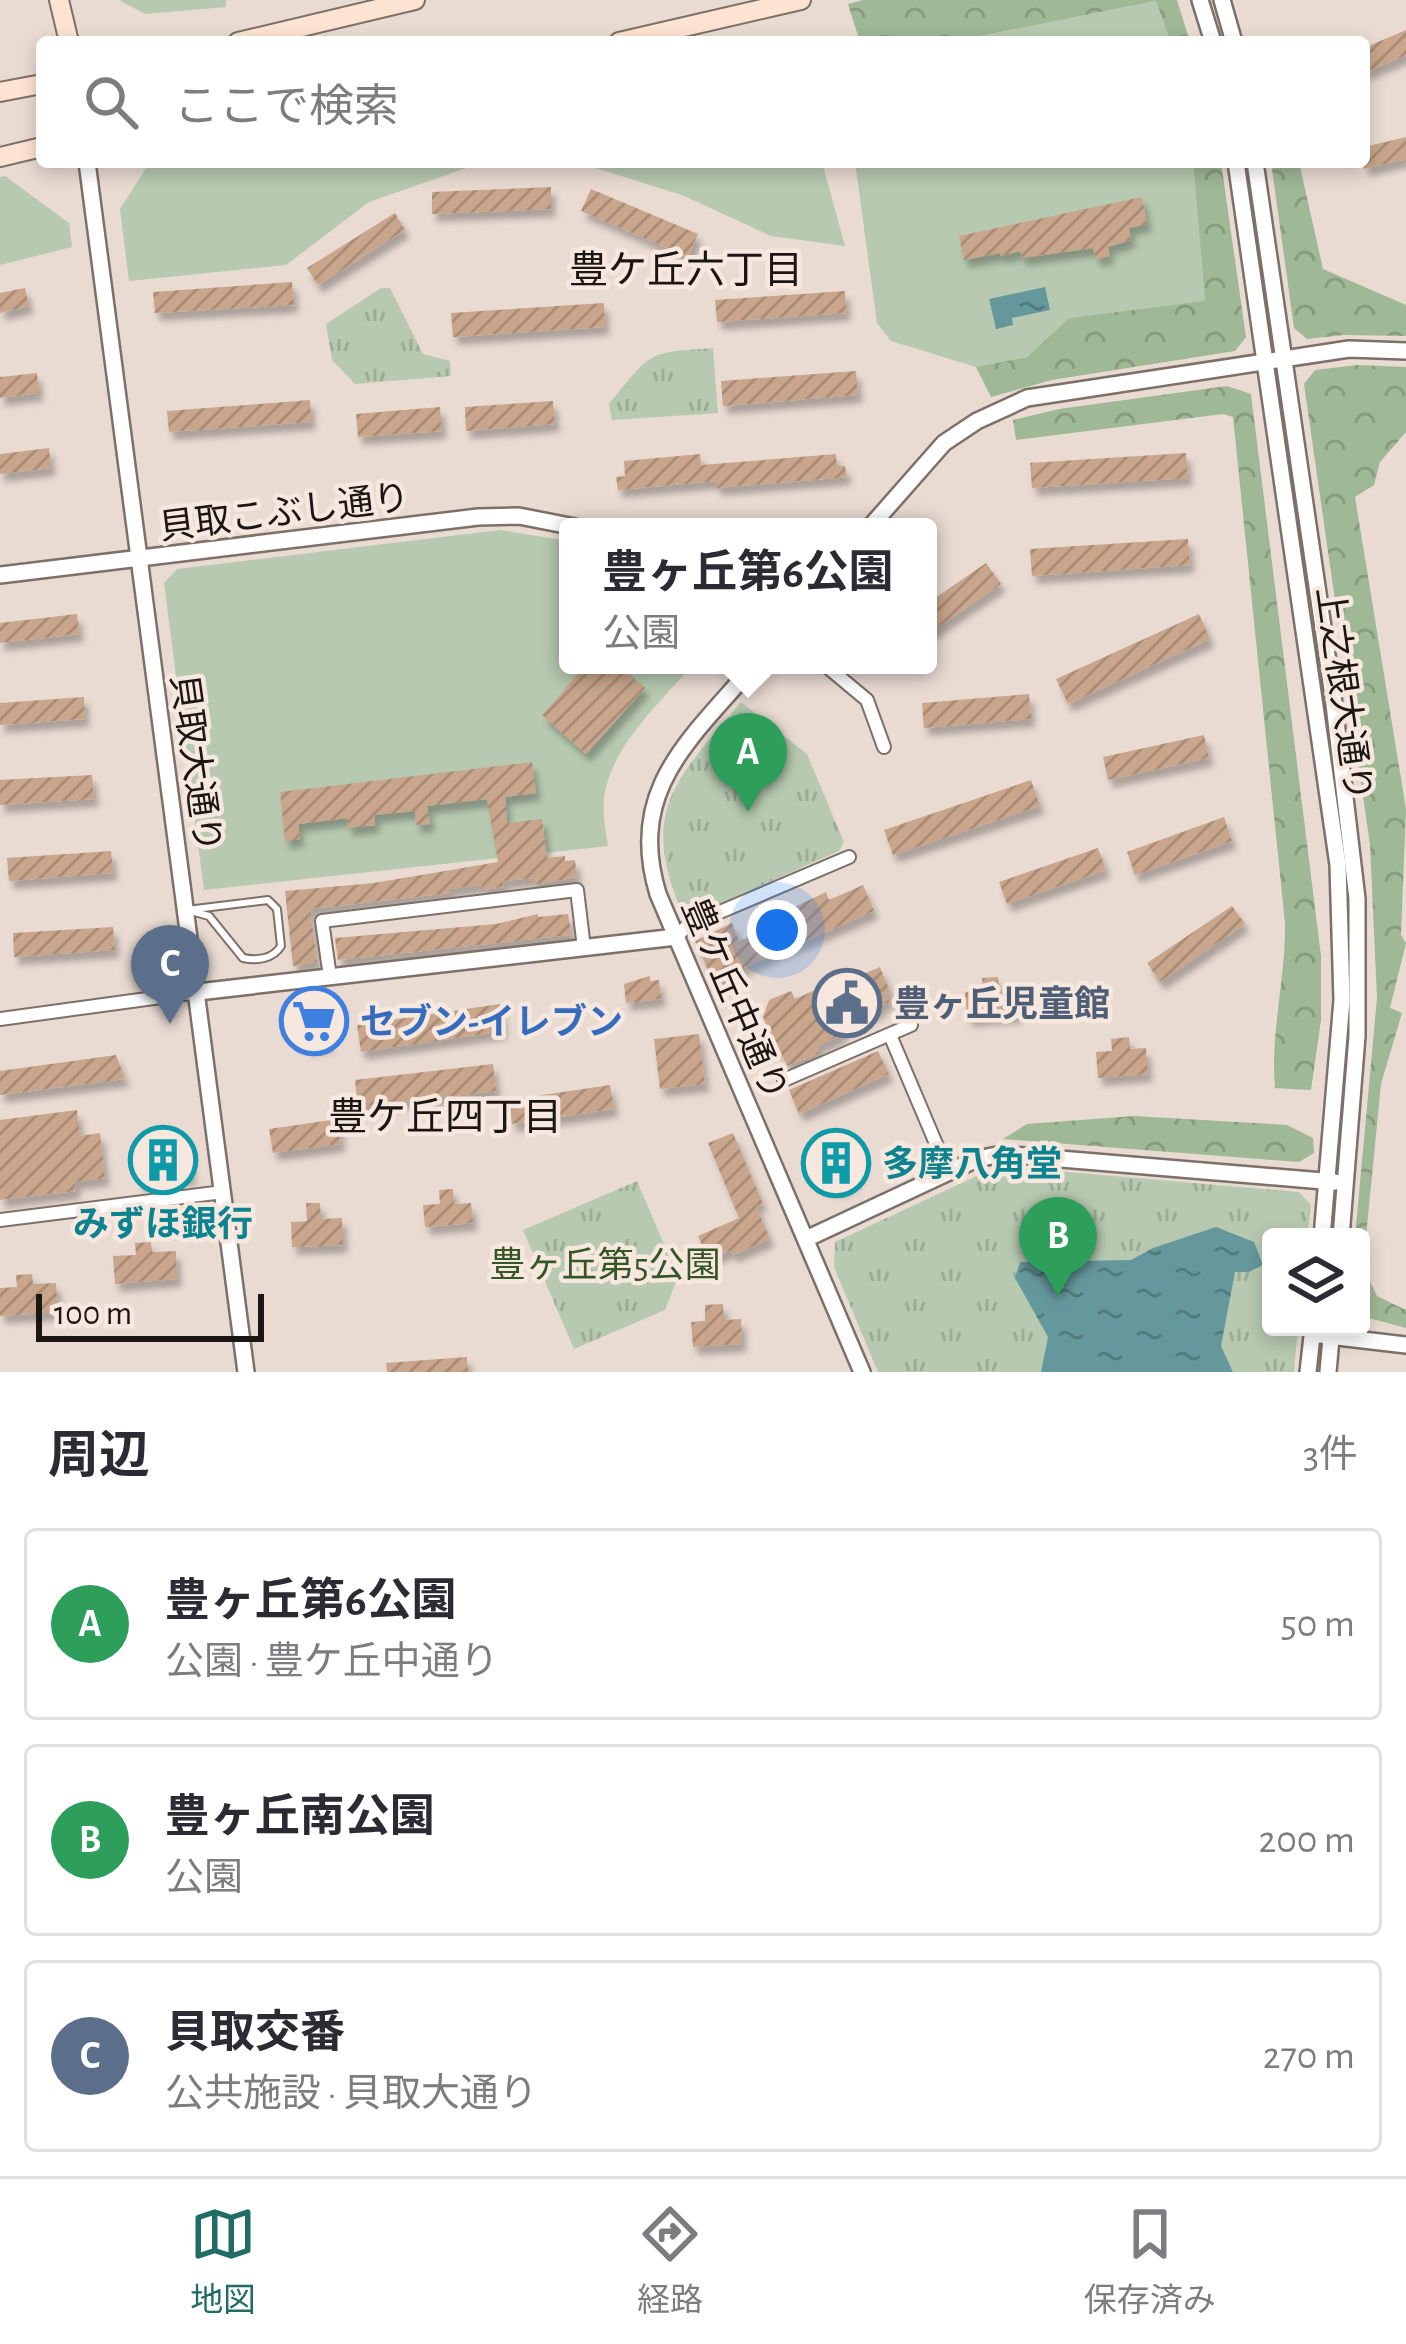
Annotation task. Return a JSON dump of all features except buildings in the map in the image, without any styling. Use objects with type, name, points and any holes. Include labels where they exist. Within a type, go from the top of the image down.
[{"type":"main road","points":[[59,0],[68,36]]},
{"type":"main road","points":[[263,36],[415,0]]},
{"type":"main road","points":[[645,36],[801,0]]},
{"type":"main road","points":[[0,92],[36,84]]},
{"type":"main road","points":[[0,157],[36,149]]},
{"type":"street","points":[[1200,0],[1211,36]]},
{"type":"street","points":[[1222,0],[1232,36]]},
{"type":"street","name":"貝取大通り","points":[[89,168],[246,1372]]},
{"type":"street","name":"上之根大通り","points":[[1237,168],[1340,887],[1344,965],[1337,1182],[1340,1228]]},
{"type":"street","name":"上之根大通り","points":[[1257,168],[1333,696],[1357,898],[1358,1036],[1337,1182],[1324,1228]]},
{"type":"street","points":[[878,518],[944,443],[1005,406],[1051,392],[1284,358],[1349,350],[1406,351]]},
{"type":"street","name":"貝取こぶし通り","points":[[0,575],[478,517],[519,516],[559,524]]},
{"type":"street","name":"豊ケ丘中通り","points":[[746,674],[676,757],[652,807],[647,851],[658,894],[862,1372]]},
{"type":"street","points":[[836,674],[867,700],[882,741],[865,741]]},
{"type":"street","points":[[854,689],[864,677]]},
{"type":"street","points":[[0,1019],[676,937],[687,926],[848,857]]},
{"type":"street","points":[[330,977],[322,921],[577,890],[584,948]]},
{"type":"street","points":[[784,1080],[911,1025]]},
{"type":"street","points":[[890,1035],[948,1172]]},
{"type":"street","points":[[806,1239],[977,1159],[1027,1154],[1337,1182]]},
{"type":"street","points":[[0,1220],[223,1192]]},
{"type":"street","points":[[1308,1372],[1312,1336]]},
{"type":"street","points":[[1328,1372],[1332,1336]]},
{"type":"street","points":[[1358,1336],[1406,1345]]},
{"type":"lane","points":[[268,900],[277,909],[281,946],[269,958],[242,958],[209,916],[187,910],[268,900]]},
{"type":"green space","points":[[119,0],[226,0],[226,7],[145,14]]},
{"type":"green space","points":[[863,0],[1177,0],[1188,36],[1169,36],[1156,1],[981,36],[858,36],[848,4]]},
{"type":"green space","points":[[1157,1],[1169,36],[981,36]]},
{"type":"green space","points":[[146,168],[466,168],[369,202],[286,265],[129,281],[120,209]]},
{"type":"green space","points":[[595,168],[824,168],[845,246],[771,236],[682,195]]},
{"type":"green space","points":[[856,168],[1194,168],[1205,302],[1069,318],[1027,357],[976,367],[891,341],[877,323]]},
{"type":"green space","points":[[1194,168],[1222,168],[1246,337],[1235,351],[1052,380],[991,397],[976,367],[1027,357],[1069,318],[1205,301]]},
{"type":"green space","points":[[1272,168],[1300,168],[1323,269],[1406,305],[1406,336],[1307,339],[1294,328]]},
{"type":"green space","points":[[5,176],[69,223],[72,247],[0,265],[0,177]]},
{"type":"green space","points":[[381,288],[390,288],[423,354],[450,361],[451,376],[355,384],[332,360],[326,324]]},
{"type":"green space","points":[[713,348],[718,413],[612,420],[609,404],[651,358]]},
{"type":"green space","points":[[1357,365],[1406,367],[1406,432],[1380,462],[1374,485],[1355,497],[1406,809],[1401,935],[1406,943],[1390,1008],[1402,1013],[1381,1084],[1367,1228],[1356,1228],[1377,998],[1370,845],[1304,384],[1315,370]]},
{"type":"green space","points":[[1227,386],[1251,394],[1321,956],[1321,1020],[1311,1090],[1275,1088],[1285,923],[1233,417],[1223,414],[1016,440],[1013,420],[1059,409]]},
{"type":"green space","points":[[500,530],[559,540],[559,674],[684,674],[616,760],[604,798],[608,846],[204,890],[164,583],[177,569]]},
{"type":"green space","points":[[741,702],[807,754],[844,842],[839,851],[685,919],[664,851],[670,800],[697,755]]},
{"type":"green space","points":[[1134,1116],[1287,1125],[1313,1138],[1314,1153],[1299,1162],[1003,1139],[1027,1124]]},
{"type":"green space","points":[[1021,1168],[1299,1192],[1311,1205],[1308,1228],[1262,1228],[1262,1336],[1297,1336],[1294,1372],[878,1372],[834,1267],[835,1242],[981,1174]]},
{"type":"green space","name":"豊ヶ丘第5公園","points":[[637,1181],[678,1277],[665,1310],[574,1349],[523,1230]]},
{"type":"green space","points":[[1370,1282],[1377,1296],[1406,1310],[1406,1328],[1370,1318]]},
{"type":"water","points":[[1045,287],[1050,310],[1012,318],[1013,325],[996,329],[989,299]]},
{"type":"water","points":[[1216,1227],[1254,1242],[1262,1266],[1235,1272],[1221,1346],[1233,1372],[1041,1372],[1048,1337],[1015,1278],[1020,1262],[1131,1260]]},
{"type":"place","name":"豊ヶ丘第6公園","points":[[748,812]]},
{"type":"place","name":"豊ヶ丘児童館","points":[[847,1003]]},
{"type":"place","name":"セブン-イレブン","points":[[314,1021]]},
{"type":"place","name":"貝取交番","points":[[170,1024]]},
{"type":"place","name":"みずほ銀行","points":[[163,1160]]},
{"type":"place","name":"多摩八角堂","points":[[836,1163]]},
{"type":"place","name":"豊ヶ丘南公園","points":[[1058,1296]]},
{"type":"district","name":"豊ケ丘六丁目","points":[[686,269]]},
{"type":"district","name":"豊ケ丘四丁目","points":[[445,1116]]}]
